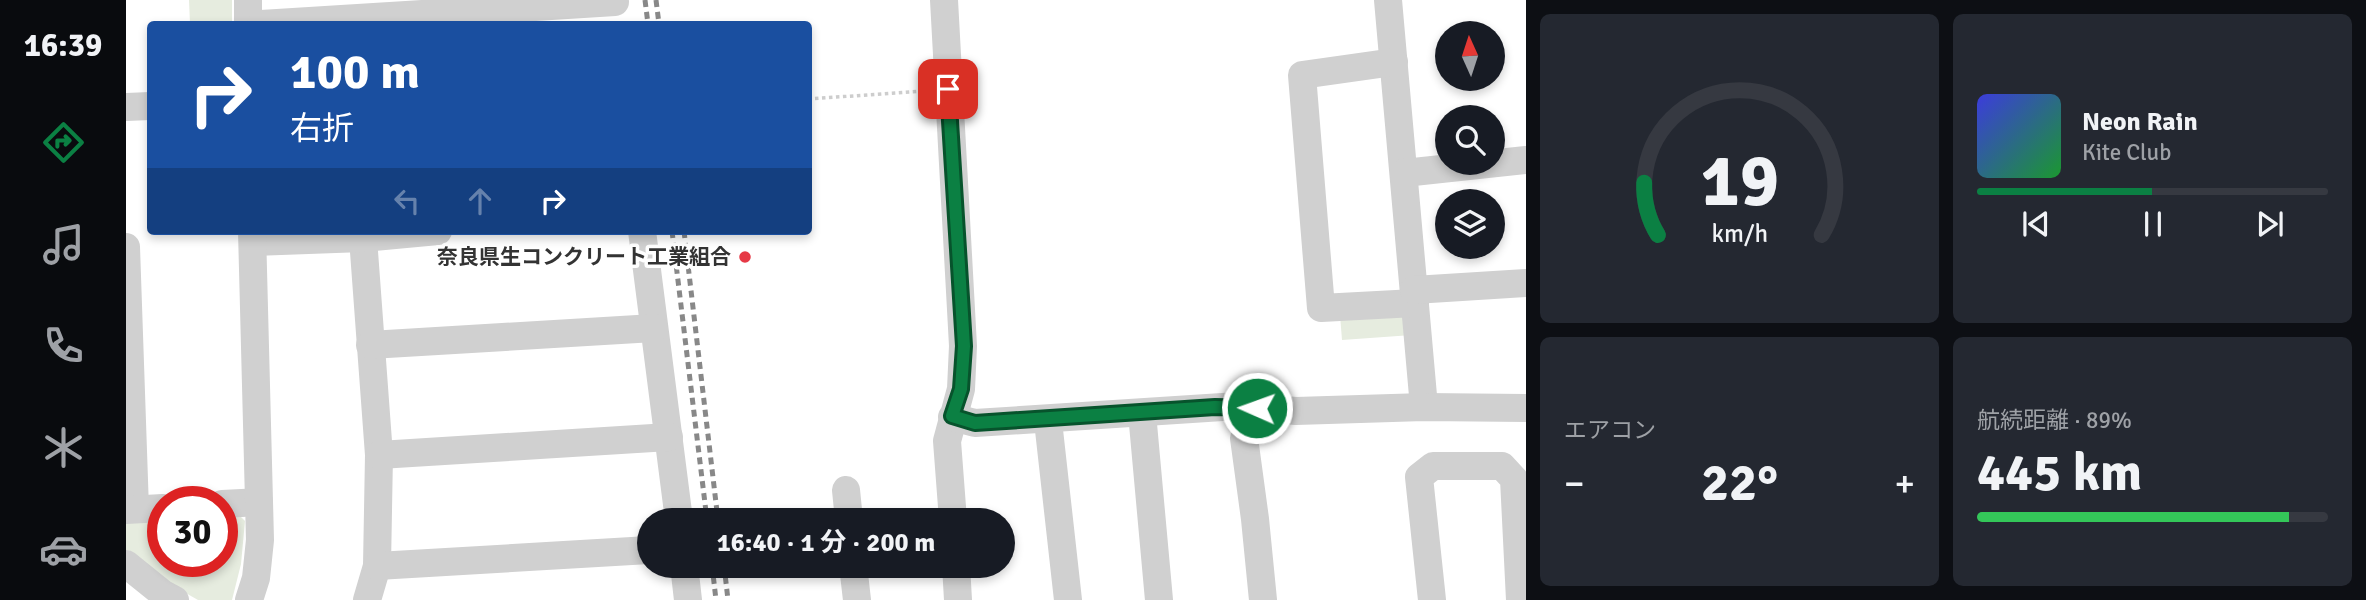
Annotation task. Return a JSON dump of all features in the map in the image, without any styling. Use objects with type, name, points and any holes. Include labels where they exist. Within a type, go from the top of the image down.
[{"type":"street","points":[[248,0],[248,21]]},
{"type":"street","points":[[944,0],[964,346],[961,389],[947,441],[952,508]]},
{"type":"street","points":[[1388,0],[1424,407]]},
{"type":"street","points":[[332,21],[616,9]]},
{"type":"street","points":[[1394,62],[1302,75],[1321,308],[1526,283]]},
{"type":"street","points":[[126,107],[147,106]]},
{"type":"street","points":[[1404,173],[1526,160]]},
{"type":"street","points":[[249,600],[256,578],[260,540],[252,236],[363,238],[395,235]]},
{"type":"street","points":[[642,235],[678,508]]},
{"type":"street","points":[[363,238],[379,455],[377,566],[367,600]]},
{"type":"street","points":[[126,247],[141,509]]},
{"type":"street","points":[[370,345],[654,328]]},
{"type":"street","points":[[952,416],[975,423],[1238,406],[1296,411],[1424,407],[1526,408]]},
{"type":"street","points":[[1143,424],[1159,600]]},
{"type":"street","points":[[1049,430],[1068,600]]},
{"type":"street","points":[[379,455],[669,437]]},
{"type":"street","points":[[1244,438],[1262,600]]},
{"type":"street","points":[[1432,600],[1419,477],[1433,466],[1502,466],[1514,480],[1520,600]]},
{"type":"street","points":[[846,490],[848,508]]},
{"type":"street","points":[[238,503],[259,502]]},
{"type":"street","points":[[377,566],[637,551]]},
{"type":"street","points":[[126,564],[175,600]]},
{"type":"street","points":[[685,578],[688,600]]},
{"type":"street","points":[[854,578],[857,600]]},
{"type":"street","points":[[957,578],[958,600]]},
{"type":"path","points":[[812,99],[948,89]]},
{"type":"shaded area","points":[[189,0],[232,0],[232,21],[190,21]]},
{"type":"shaded area","points":[[1340,315],[1409,317],[1412,335],[1342,340]]},
{"type":"shaded area","points":[[238,514],[245,521],[238,576]]},
{"type":"shaded area","points":[[147,519],[147,568],[126,553],[126,521]]},
{"type":"shaded area","points":[[159,577],[238,577],[232,600],[198,600]]},
{"type":"railway","points":[[645,0],[648,21]]},
{"type":"railway","points":[[656,0],[659,21]]},
{"type":"railway","points":[[672,235],[706,508]]},
{"type":"railway","points":[[684,235],[717,508]]},
{"type":"railway","points":[[713,578],[716,600]]},
{"type":"railway","points":[[725,578],[728,600]]},
{"type":"place","name":"奈良県生コンクリート工業組合","points":[[745,257]]},
{"type":"route","points":[[948,89],[964,346],[961,389],[952,416],[975,423],[1215,407],[1257,408]]}]
